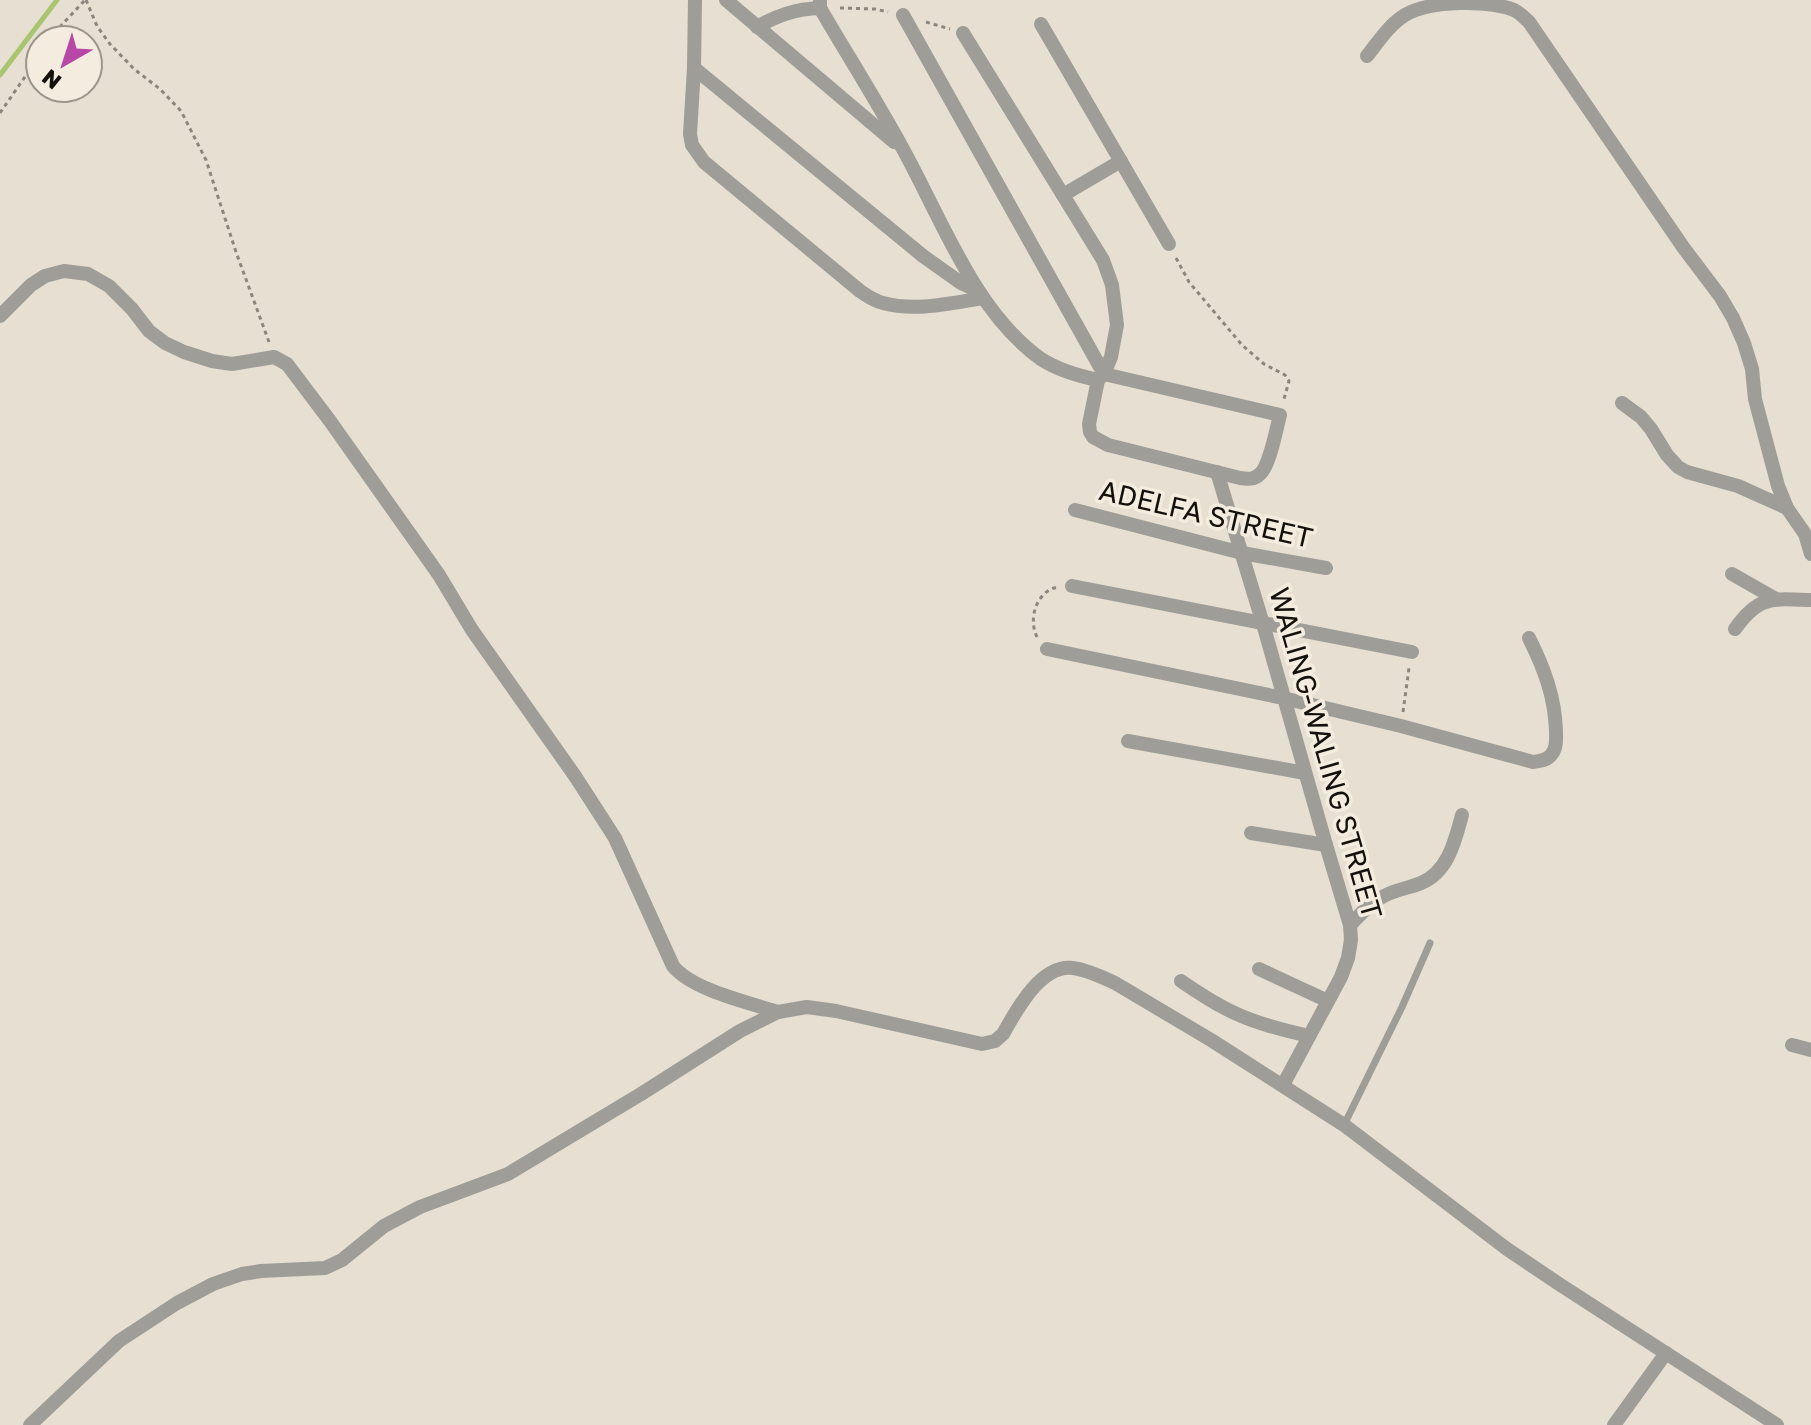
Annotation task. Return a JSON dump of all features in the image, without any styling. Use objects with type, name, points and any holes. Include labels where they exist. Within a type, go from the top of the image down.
[{"type":"street","points":[[695,0],[690,134],[692,145],[704,162],[860,291],[879,302],[898,307],[926,306],[981,295]]},
{"type":"street","points":[[726,0],[903,150]]},
{"type":"street","points":[[1367,56],[1404,15],[1449,2],[1481,1],[1516,11],[1529,22],[1733,318],[1752,369],[1755,399],[1771,464],[1787,508],[1805,534],[1811,554]]},
{"type":"street","points":[[757,27],[786,13],[820,4],[981,295],[1008,328],[1044,361],[1065,370],[1101,377],[1280,415],[1268,458],[1259,475],[1251,479],[1217,472],[1108,445],[1093,437],[1089,424],[1101,377],[1115,341],[1117,325],[1112,285],[1103,260],[963,33]]},
{"type":"street","points":[[903,15],[1101,377]]},
{"type":"street","points":[[1041,24],[1169,244]]},
{"type":"street","points":[[694,68],[923,256],[981,295]]},
{"type":"street","points":[[1063,195],[1121,161]]},
{"type":"street","points":[[0,316],[31,285],[45,276],[64,271],[88,274],[109,286],[149,331],[184,352],[232,364],[274,357],[281,359],[295,373],[439,575],[472,630],[575,776],[615,838],[679,974],[702,986],[778,1012]]},
{"type":"street","points":[[1622,403],[1641,417],[1678,467],[1738,486],[1787,508]]},
{"type":"street","name":"WALING-WALING STREET","points":[[1217,472],[1350,925],[1348,958],[1341,977],[1283,1085]]},
{"type":"street","name":"ADELFA STREET","points":[[1075,510],[1242,553],[1326,568]]},
{"type":"street","points":[[1732,574],[1776,599]]},
{"type":"street","points":[[1072,586],[1412,652]]},
{"type":"street","points":[[1735,629],[1756,605],[1776,599],[1811,600]]},
{"type":"street","points":[[1047,649],[1283,698],[1533,762],[1545,760],[1553,754],[1556,744],[1555,710],[1545,671],[1529,638]]},
{"type":"street","points":[[1128,741],[1305,773]]},
{"type":"street","points":[[1350,925],[1378,899],[1422,883],[1435,874],[1447,860],[1462,815]]},
{"type":"street","points":[[1251,833],[1326,845]]},
{"type":"street","points":[[30,1425],[119,1341],[177,1303],[213,1284],[242,1274],[325,1268],[342,1260],[384,1226],[420,1207],[508,1174],[740,1031],[778,1012],[807,1007],[836,1011],[982,1044],[995,1041],[1003,1034],[1039,980],[1058,968],[1086,971],[1115,983],[1283,1085],[1344,1125],[1507,1249],[1777,1425]]},
{"type":"street","points":[[1259,969],[1328,1001]]},
{"type":"street","points":[[1181,981],[1217,1005],[1243,1017],[1309,1036]]},
{"type":"street","points":[[1792,1045],[1811,1050]]},
{"type":"street","points":[[1614,1425],[1666,1353]]},
{"type":"lane","points":[[1344,1125],[1430,943]]},
{"type":"path","points":[[64,24],[86,0],[97,26],[110,44],[181,111],[206,160],[274,357]]},
{"type":"path","points":[[0,113],[24,78]]},
{"type":"path","points":[[1169,244],[1189,282],[1242,345],[1289,381],[1280,415]]},
{"type":"path","points":[[1047,649],[1032,628],[1034,610],[1041,596],[1052,587],[1072,586]]},
{"type":"path","points":[[1401,726],[1412,652]]},
{"type":"waterway","points":[[0,75],[57,0]]}]
